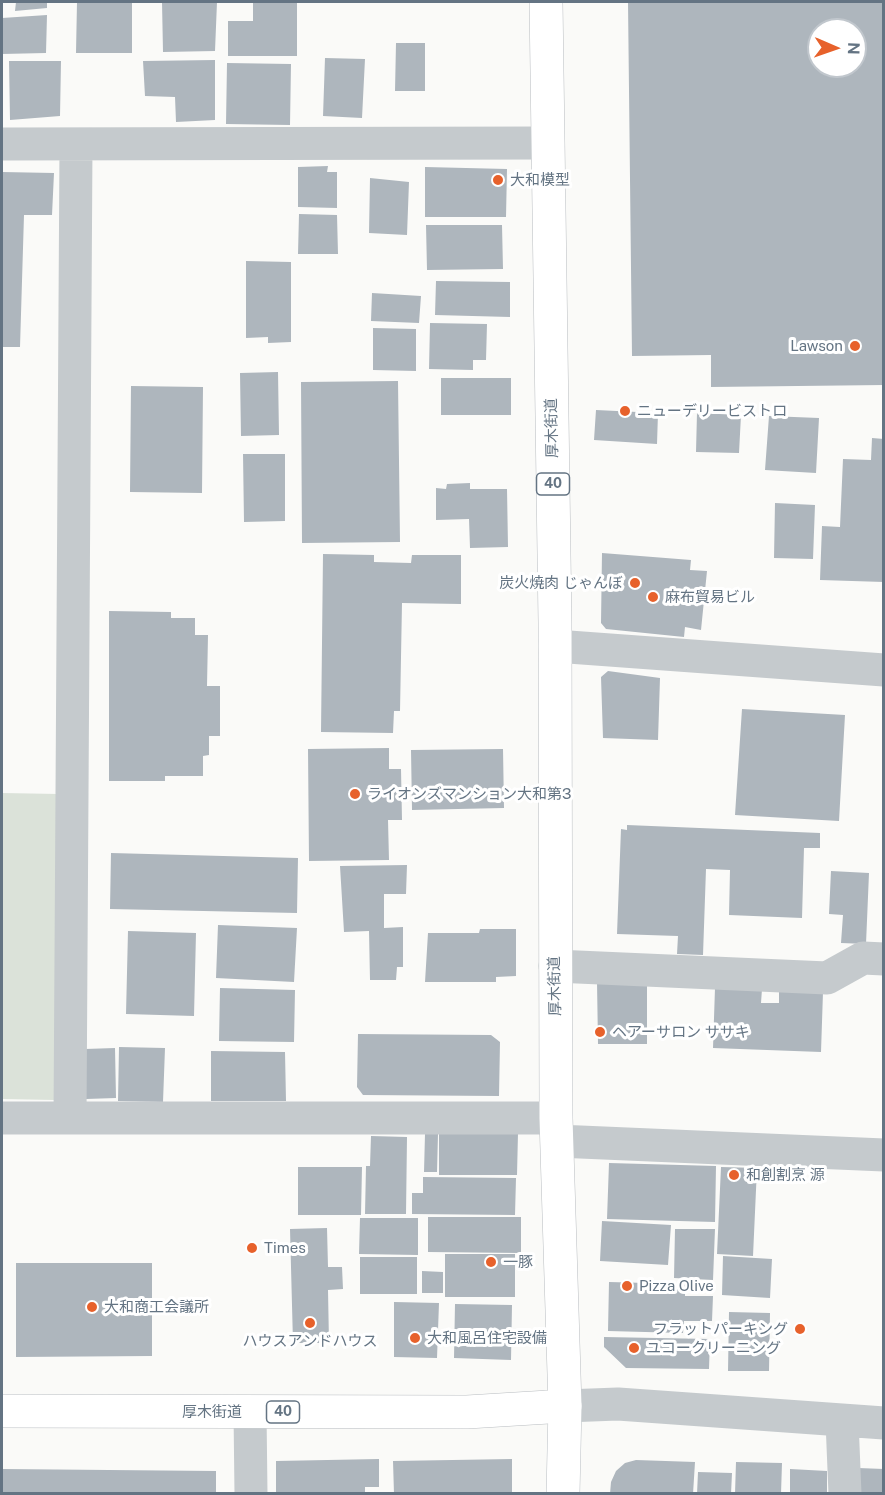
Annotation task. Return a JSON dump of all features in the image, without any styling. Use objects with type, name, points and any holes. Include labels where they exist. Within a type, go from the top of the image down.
[{"type":"main road","name":"厚木街道","points":[[2,1411],[467,1412],[565,1406],[557,1129],[555,646],[546,2]]},
{"type":"main road","points":[[563,1494],[565,1406]]},
{"type":"street","points":[[2,144],[548,143]]},
{"type":"street","points":[[70,1118],[76,145]]},
{"type":"street","points":[[555,646],[884,670]]},
{"type":"street","points":[[555,966],[827,978],[863,958],[884,958]]},
{"type":"street","points":[[2,1118],[557,1129],[884,1155]]},
{"type":"street","points":[[565,1406],[618,1404],[884,1423]]},
{"type":"street","points":[[250,1412],[251,1494]]},
{"type":"street","points":[[842,1421],[845,1494]]},
{"type":"shaded area","points":[[2,793],[59,794],[54,1100],[2,1099]]},
{"type":"building","points":[[16,2],[47,2],[47,8],[15,11]]},
{"type":"building","points":[[77,2],[132,2],[132,53],[76,53]]},
{"type":"building","points":[[162,2],[217,2],[215,51],[163,52]]},
{"type":"building","points":[[253,2],[297,2],[297,56],[228,56],[228,21],[253,21]]},
{"type":"building","points":[[628,2],[884,2],[884,385],[711,387],[711,355],[632,356]]},
{"type":"building","points":[[47,15],[46,53],[2,54],[2,18]]},
{"type":"building","points":[[396,43],[425,43],[425,91],[395,91]]},
{"type":"building","points":[[325,58],[365,59],[362,118],[323,116]]},
{"type":"building","points":[[215,60],[215,120],[176,122],[175,97],[145,96],[143,61]]},
{"type":"building","points":[[9,61],[61,61],[60,116],[10,120]]},
{"type":"building","points":[[227,63],[291,64],[290,125],[226,124]]},
{"type":"building","points":[[328,166],[327,172],[337,172],[337,208],[298,207],[298,167]]},
{"type":"building","points":[[425,167],[507,169],[506,217],[425,217]]},
{"type":"building","points":[[2,172],[54,173],[52,215],[24,215],[20,347],[2,347]]},
{"type":"building","points":[[370,178],[409,182],[407,235],[369,233]]},
{"type":"building","points":[[299,214],[337,215],[338,254],[298,254]]},
{"type":"building","points":[[426,225],[502,225],[503,269],[427,270]]},
{"type":"building","points":[[246,261],[291,262],[291,342],[268,343],[268,337],[246,338]]},
{"type":"building","points":[[436,281],[510,282],[510,317],[435,315]]},
{"type":"building","points":[[372,293],[421,296],[419,323],[371,321]]},
{"type":"building","points":[[430,323],[487,324],[486,360],[473,360],[473,370],[429,369]]},
{"type":"building","points":[[373,328],[416,329],[416,371],[373,370]]},
{"type":"building","points":[[278,372],[279,435],[241,436],[240,373]]},
{"type":"building","points":[[441,378],[511,378],[511,415],[441,415]]},
{"type":"building","points":[[398,381],[400,542],[302,543],[301,382]]},
{"type":"building","points":[[131,386],[203,387],[202,493],[130,492]]},
{"type":"building","points":[[596,410],[658,413],[657,444],[594,440]]},
{"type":"building","points":[[697,413],[741,415],[739,453],[696,452]]},
{"type":"building","points":[[769,416],[819,418],[816,473],[765,470]]},
{"type":"building","points":[[872,438],[884,439],[884,582],[820,580],[822,526],[840,527],[843,459],[871,460]]},
{"type":"building","points":[[243,454],[285,454],[285,521],[244,522]]},
{"type":"building","points":[[470,483],[470,489],[507,489],[508,547],[470,548],[469,519],[436,520],[436,488],[446,489],[447,484]]},
{"type":"building","points":[[775,503],[815,505],[813,559],[774,558]]},
{"type":"building","name":"麻布貿易ビル","points":[[602,553],[691,560],[690,570],[707,571],[701,630],[685,627],[684,637],[606,629],[601,623]]},
{"type":"building","points":[[323,554],[374,555],[374,562],[411,563],[412,555],[461,555],[461,604],[402,603],[400,711],[394,711],[393,733],[321,732]]},
{"type":"building","points":[[109,611],[171,612],[171,618],[195,618],[195,635],[208,635],[207,686],[220,686],[220,736],[209,736],[209,755],[203,756],[203,776],[165,776],[165,781],[109,781]]},
{"type":"building","points":[[608,671],[660,678],[658,740],[603,738],[601,677]]},
{"type":"building","points":[[742,709],[845,715],[839,821],[735,815]]},
{"type":"building","name":"ライオンズマンション大和第3","points":[[389,748],[389,769],[401,769],[402,820],[388,820],[389,860],[309,861],[308,749]]},
{"type":"building","points":[[503,749],[504,808],[412,810],[411,750]]},
{"type":"building","points":[[627,825],[820,833],[820,848],[804,848],[802,918],[729,915],[730,870],[706,869],[703,955],[677,954],[678,936],[617,934],[621,829],[627,830]]},
{"type":"building","points":[[111,853],[298,858],[297,913],[110,909]]},
{"type":"building","points":[[407,865],[406,894],[384,894],[384,928],[403,927],[403,967],[397,967],[396,980],[370,980],[369,931],[344,932],[340,866]]},
{"type":"building","points":[[831,871],[869,873],[866,944],[841,943],[843,915],[829,914]]},
{"type":"building","points":[[218,925],[297,928],[294,982],[216,978]]},
{"type":"building","points":[[480,929],[516,929],[516,976],[496,977],[496,982],[425,982],[428,933],[479,933]]},
{"type":"building","points":[[128,931],[196,933],[194,1016],[126,1014]]},
{"type":"building","points":[[647,981],[647,1044],[598,1044],[597,982]]},
{"type":"building","points":[[220,988],[295,990],[294,1042],[219,1041]]},
{"type":"building","points":[[715,988],[762,989],[761,1003],[779,1003],[779,990],[823,992],[821,1052],[713,1048]]},
{"type":"building","points":[[358,1034],[491,1035],[500,1042],[499,1096],[363,1095],[357,1087]]},
{"type":"building","points":[[119,1047],[165,1048],[163,1102],[118,1101]]},
{"type":"building","points":[[115,1048],[116,1098],[86,1099],[85,1049]]},
{"type":"building","points":[[211,1051],[285,1052],[286,1101],[211,1101]]},
{"type":"building","points":[[439,1132],[518,1133],[517,1175],[439,1175]]},
{"type":"building","points":[[425,1134],[438,1134],[437,1172],[424,1172]]},
{"type":"building","points":[[371,1136],[407,1137],[406,1214],[365,1214],[366,1166],[370,1166]]},
{"type":"building","points":[[609,1163],[716,1166],[715,1222],[607,1219]]},
{"type":"building","points":[[298,1167],[362,1167],[361,1215],[298,1215]]},
{"type":"building","points":[[721,1167],[757,1168],[753,1256],[717,1254]]},
{"type":"building","points":[[423,1177],[516,1178],[515,1215],[412,1214],[412,1193],[423,1193]]},
{"type":"building","points":[[428,1217],[521,1217],[521,1253],[428,1252]]},
{"type":"building","points":[[360,1218],[418,1218],[418,1255],[359,1254]]},
{"type":"building","points":[[602,1221],[671,1225],[668,1265],[600,1261]]},
{"type":"building","points":[[327,1228],[328,1267],[342,1267],[343,1289],[328,1290],[329,1343],[293,1343],[290,1229]]},
{"type":"building","points":[[675,1229],[715,1229],[713,1280],[674,1278]]},
{"type":"building","points":[[445,1254],[515,1254],[515,1297],[445,1297]]},
{"type":"building","points":[[723,1256],[772,1259],[770,1298],[722,1295]]},
{"type":"building","points":[[360,1257],[417,1257],[417,1294],[360,1294]]},
{"type":"building","points":[[16,1263],[152,1263],[152,1356],[16,1357]]},
{"type":"building","points":[[422,1271],[443,1272],[443,1293],[422,1293]]},
{"type":"building","points":[[609,1282],[685,1284],[685,1296],[713,1296],[712,1321],[684,1321],[683,1333],[608,1331]]},
{"type":"building","points":[[394,1302],[439,1303],[437,1358],[394,1357]]},
{"type":"building","points":[[455,1304],[512,1305],[511,1360],[454,1358]]},
{"type":"building","points":[[729,1312],[770,1313],[769,1371],[728,1371]]},
{"type":"building","points":[[604,1337],[710,1339],[709,1369],[626,1368],[604,1347]]},
{"type":"building","points":[[379,1459],[379,1487],[365,1487],[365,1494],[276,1494],[276,1461]]},
{"type":"building","points":[[512,1459],[512,1494],[394,1494],[393,1461]]},
{"type":"building","points":[[636,1460],[695,1462],[693,1494],[610,1494],[611,1482],[616,1471],[625,1463]]},
{"type":"building","points":[[736,1462],[782,1463],[781,1494],[735,1494]]},
{"type":"building","points":[[858,1468],[884,1469],[884,1494],[859,1494]]},
{"type":"building","points":[[2,1469],[216,1471],[216,1494],[2,1494]]},
{"type":"building","points":[[790,1469],[827,1471],[827,1494],[790,1494]]},
{"type":"building","points":[[698,1472],[732,1473],[731,1494],[697,1494]]},
{"type":"place","name":"大和模型","points":[[498,180]]},
{"type":"place","name":"Lawson","points":[[855,346]]},
{"type":"place","name":"ニューデリービストロ","points":[[625,411]]},
{"type":"place","name":"炭火焼肉 じゃんぼ","points":[[635,583]]},
{"type":"place","name":"麻布貿易ビル","points":[[653,597]]},
{"type":"place","name":"ライオンズマンション大和第3","points":[[355,794]]},
{"type":"place","name":"ヘアーサロン ササキ","points":[[600,1032]]},
{"type":"place","name":"和創割烹 源","points":[[734,1175]]},
{"type":"place","name":"Times","points":[[252,1248]]},
{"type":"place","name":"一豚","points":[[491,1262]]},
{"type":"place","name":"Pizza Olive","points":[[627,1286]]},
{"type":"place","name":"大和商工会議所","points":[[92,1307]]},
{"type":"place","name":"ハウスアンドハウス","points":[[310,1323]]},
{"type":"place","name":"フラットパーキング","points":[[800,1329]]},
{"type":"place","name":"大和風呂住宅設備","points":[[415,1338]]},
{"type":"place","name":"ユコークリーニング","points":[[634,1348]]}]
